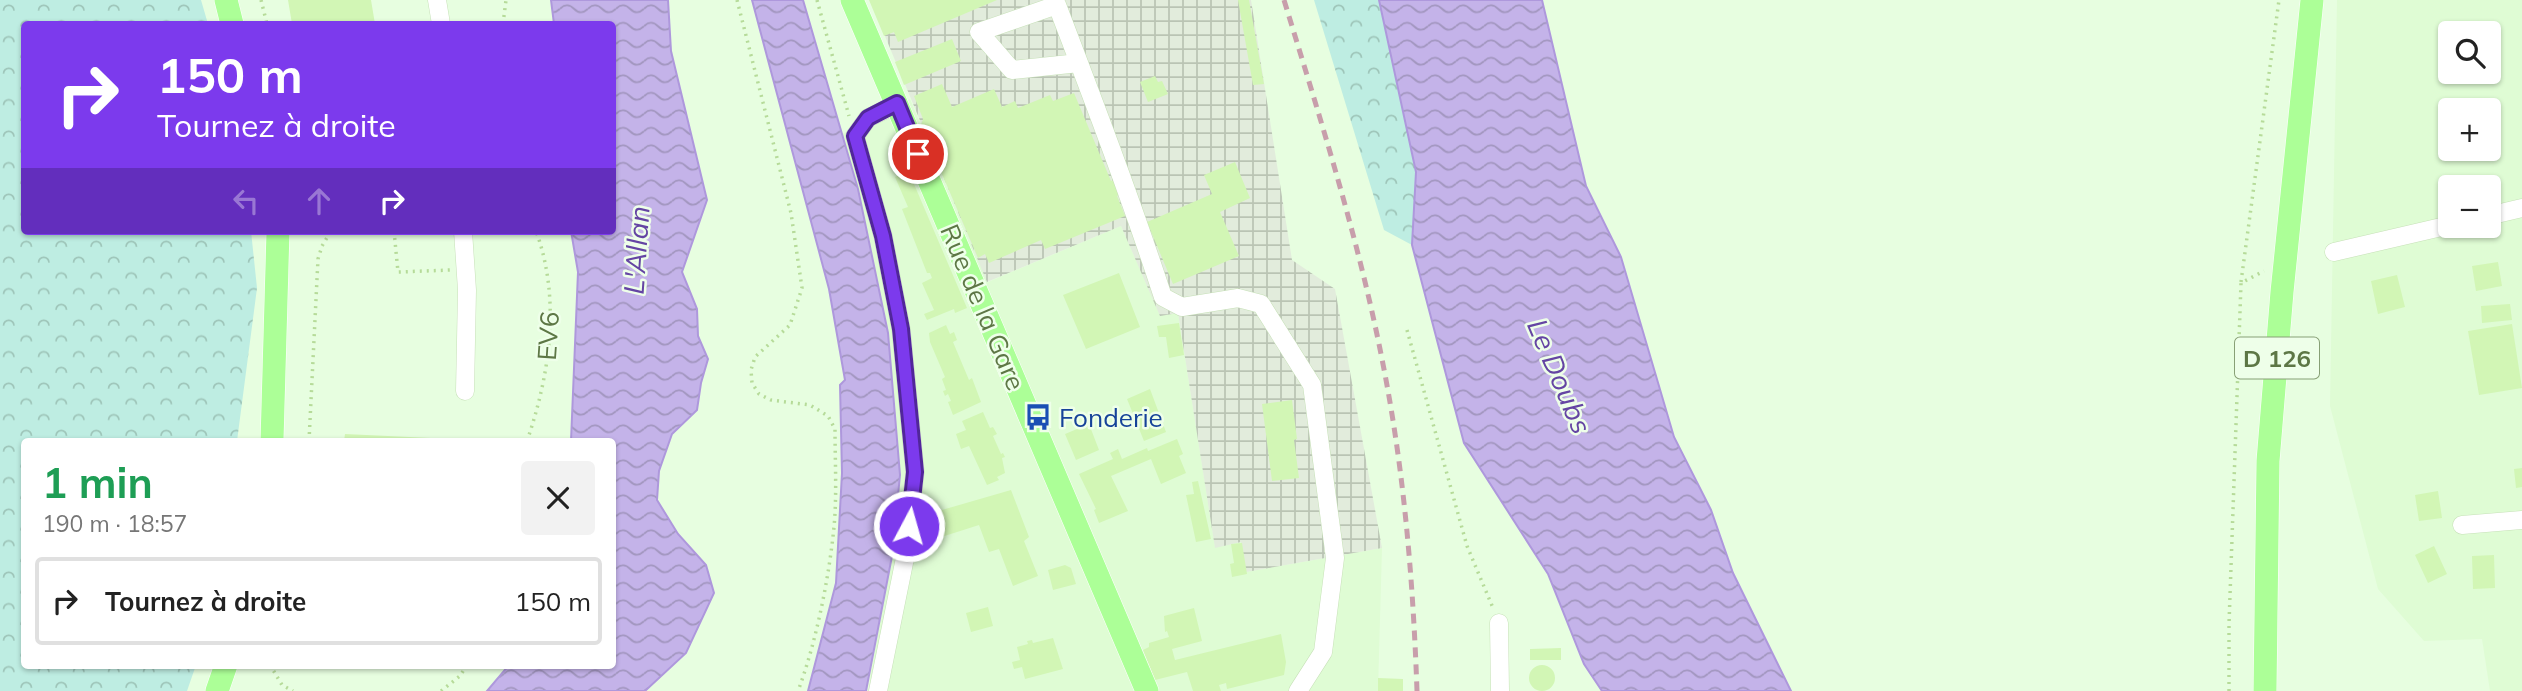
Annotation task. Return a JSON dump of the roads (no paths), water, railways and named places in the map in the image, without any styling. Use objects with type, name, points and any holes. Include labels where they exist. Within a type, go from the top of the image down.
[{"type":"main road","points":[[226,0],[231,21]]},
{"type":"main road","name":"Rue de la Gare","points":[[852,0],[1147,691]]},
{"type":"main road","name":"D 126","points":[[2265,691],[2268,461],[2285,261],[2309,25],[2314,0]]},
{"type":"main road","points":[[272,438],[278,235]]},
{"type":"main road","points":[[218,690],[225,669]]},
{"type":"street","points":[[437,0],[440,21]]},
{"type":"street","points":[[2309,25],[2324,0]]},
{"type":"street","points":[[1079,63],[1012,70],[979,32],[1057,5],[1130,197],[1163,297],[1182,307],[1238,298],[1261,304],[1312,385],[1335,558],[1323,652],[1298,691]]},
{"type":"street","points":[[878,691],[906,553],[915,472],[901,329],[883,236],[855,136],[868,118],[897,103]]},
{"type":"street","points":[[2501,213],[2522,208]]},
{"type":"street","points":[[2334,252],[2438,228]]},
{"type":"street","points":[[463,235],[467,290],[465,391]]},
{"type":"street","points":[[2462,525],[2522,520]]},
{"type":"street","points":[[1499,623],[1500,691]]},
{"type":"water","name":"L'Allan","points":[[551,0],[668,0],[671,51],[707,200],[682,272],[697,309],[698,336],[708,359],[697,410],[672,434],[659,471],[657,500],[678,534],[706,565],[714,593],[686,653],[645,691],[487,691],[506,669],[616,669],[616,438],[571,438],[578,272],[572,235],[616,235],[616,21],[554,21]]},
{"type":"water","points":[[752,0],[803,0],[858,189],[888,333],[900,475],[892,556],[866,691],[808,691],[836,583],[842,473],[840,385],[845,380],[829,289]]},
{"type":"water","name":"Le Doubs","points":[[1379,0],[1542,0],[1586,186],[1621,257],[1674,437],[1711,510],[1733,573],[1791,691],[1602,691],[1584,664],[1548,574],[1464,443],[1412,245],[1416,172]]},
{"type":"railway","points":[[1284,0],[1350,223],[1390,400],[1406,524],[1417,691]]},
{"type":"place","name":"Fonderie","points":[[1038,417]]}]
